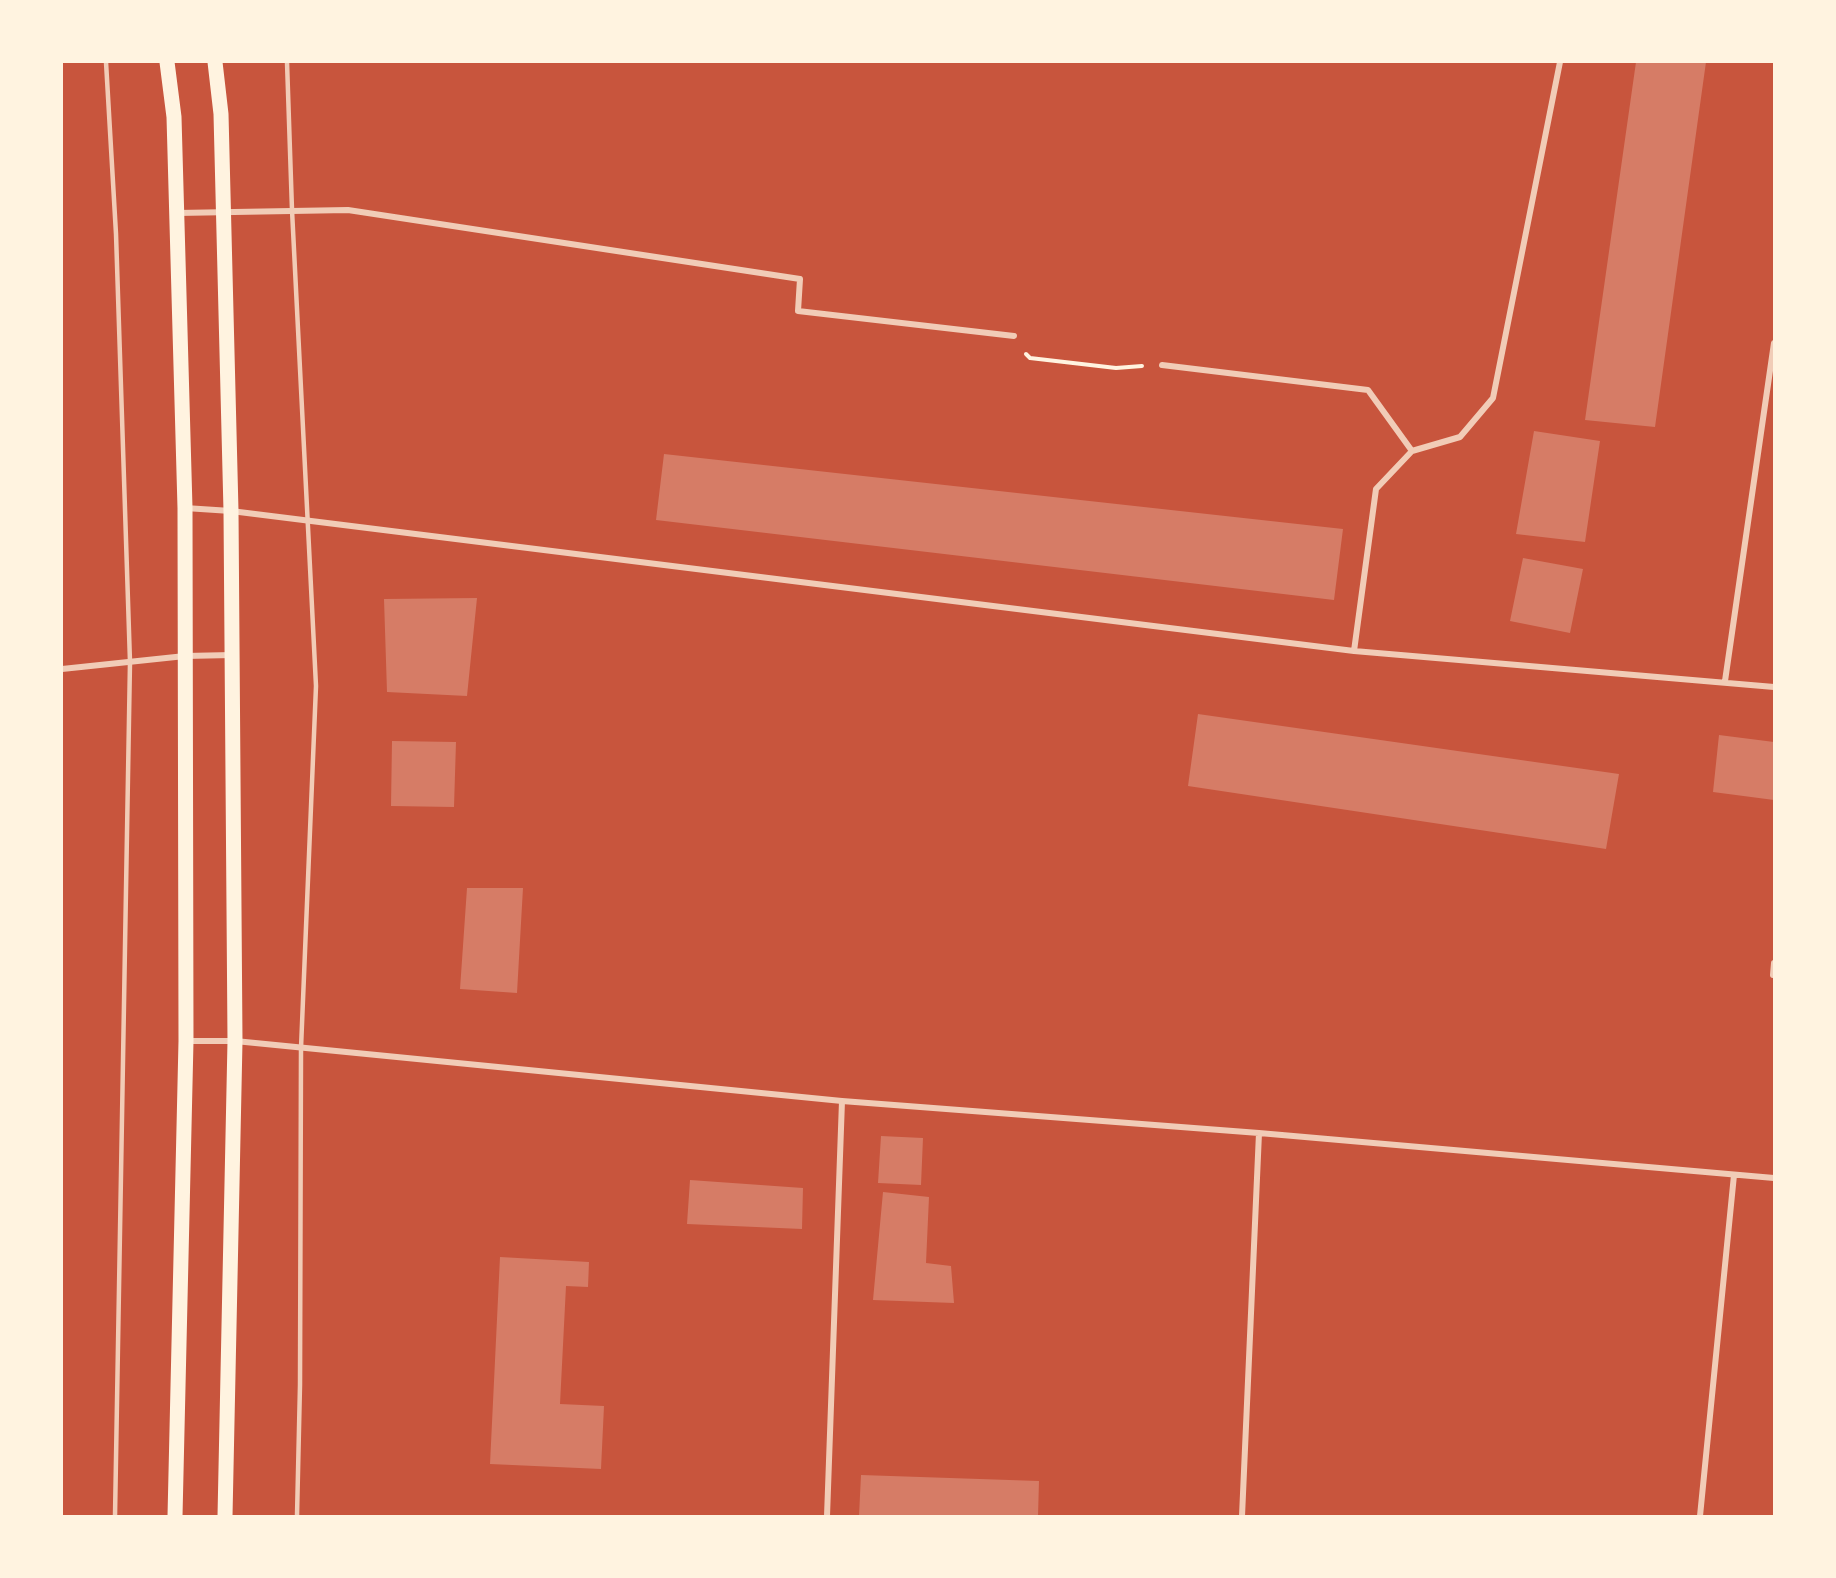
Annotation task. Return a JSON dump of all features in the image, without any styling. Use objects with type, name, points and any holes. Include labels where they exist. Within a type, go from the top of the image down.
[{"type":"main road","points":[[167,62],[174,117],[185,508],[186,1041],[175,1516]]},
{"type":"main road","points":[[215,62],[221,114],[231,510],[235,1041],[225,1516]]},
{"type":"street","points":[[1354,651],[1376,489],[1412,451],[1460,437],[1492,398],[1560,62]]},
{"type":"street","points":[[177,213],[348,210],[800,279],[798,312],[1014,336]]},
{"type":"street","points":[[1725,681],[1774,343]]},
{"type":"street","points":[[1162,365],[1368,390],[1412,451]]},
{"type":"street","points":[[185,508],[231,510],[1354,651],[1774,687]]},
{"type":"street","points":[[62,669],[185,656],[232,655]]},
{"type":"street","points":[[1773,975],[1774,963]]},
{"type":"street","points":[[186,1041],[235,1041],[842,1101],[1259,1133],[1774,1178]]},
{"type":"street","points":[[827,1516],[842,1101]]},
{"type":"street","points":[[1242,1516],[1259,1133]]},
{"type":"street","points":[[1700,1516],[1734,1175]]},
{"type":"lane","points":[[106,62],[116,234],[130,662],[115,1516]]},
{"type":"lane","points":[[287,62],[292,210],[316,686],[302,1048],[297,1516]]},
{"type":"path","points":[[1014,336],[1030,358],[1116,368],[1162,365]]},
{"type":"building","points":[[1636,62],[1706,62],[1655,427],[1585,420]]},
{"type":"building","points":[[1534,431],[1600,441],[1585,542],[1516,534]]},
{"type":"building","points":[[664,454],[1343,529],[1334,600],[656,520]]},
{"type":"building","points":[[1523,558],[1583,569],[1570,633],[1510,621]]},
{"type":"building","points":[[477,598],[467,696],[387,692],[384,599]]},
{"type":"building","points":[[1198,714],[1619,774],[1606,849],[1188,786]]},
{"type":"building","points":[[1719,735],[1774,742],[1774,800],[1713,792]]},
{"type":"building","points":[[392,741],[456,742],[454,807],[391,806]]},
{"type":"building","points":[[467,888],[523,888],[517,993],[460,989]]},
{"type":"building","points":[[881,1136],[923,1138],[921,1185],[878,1183]]},
{"type":"building","points":[[690,1180],[803,1188],[802,1229],[687,1224]]},
{"type":"building","points":[[883,1192],[929,1197],[926,1263],[951,1266],[954,1303],[873,1300]]},
{"type":"building","points":[[500,1257],[589,1262],[588,1287],[566,1286],[560,1404],[604,1406],[601,1469],[490,1464]]},
{"type":"building","points":[[861,1475],[1039,1481],[1038,1516],[859,1516]]}]
